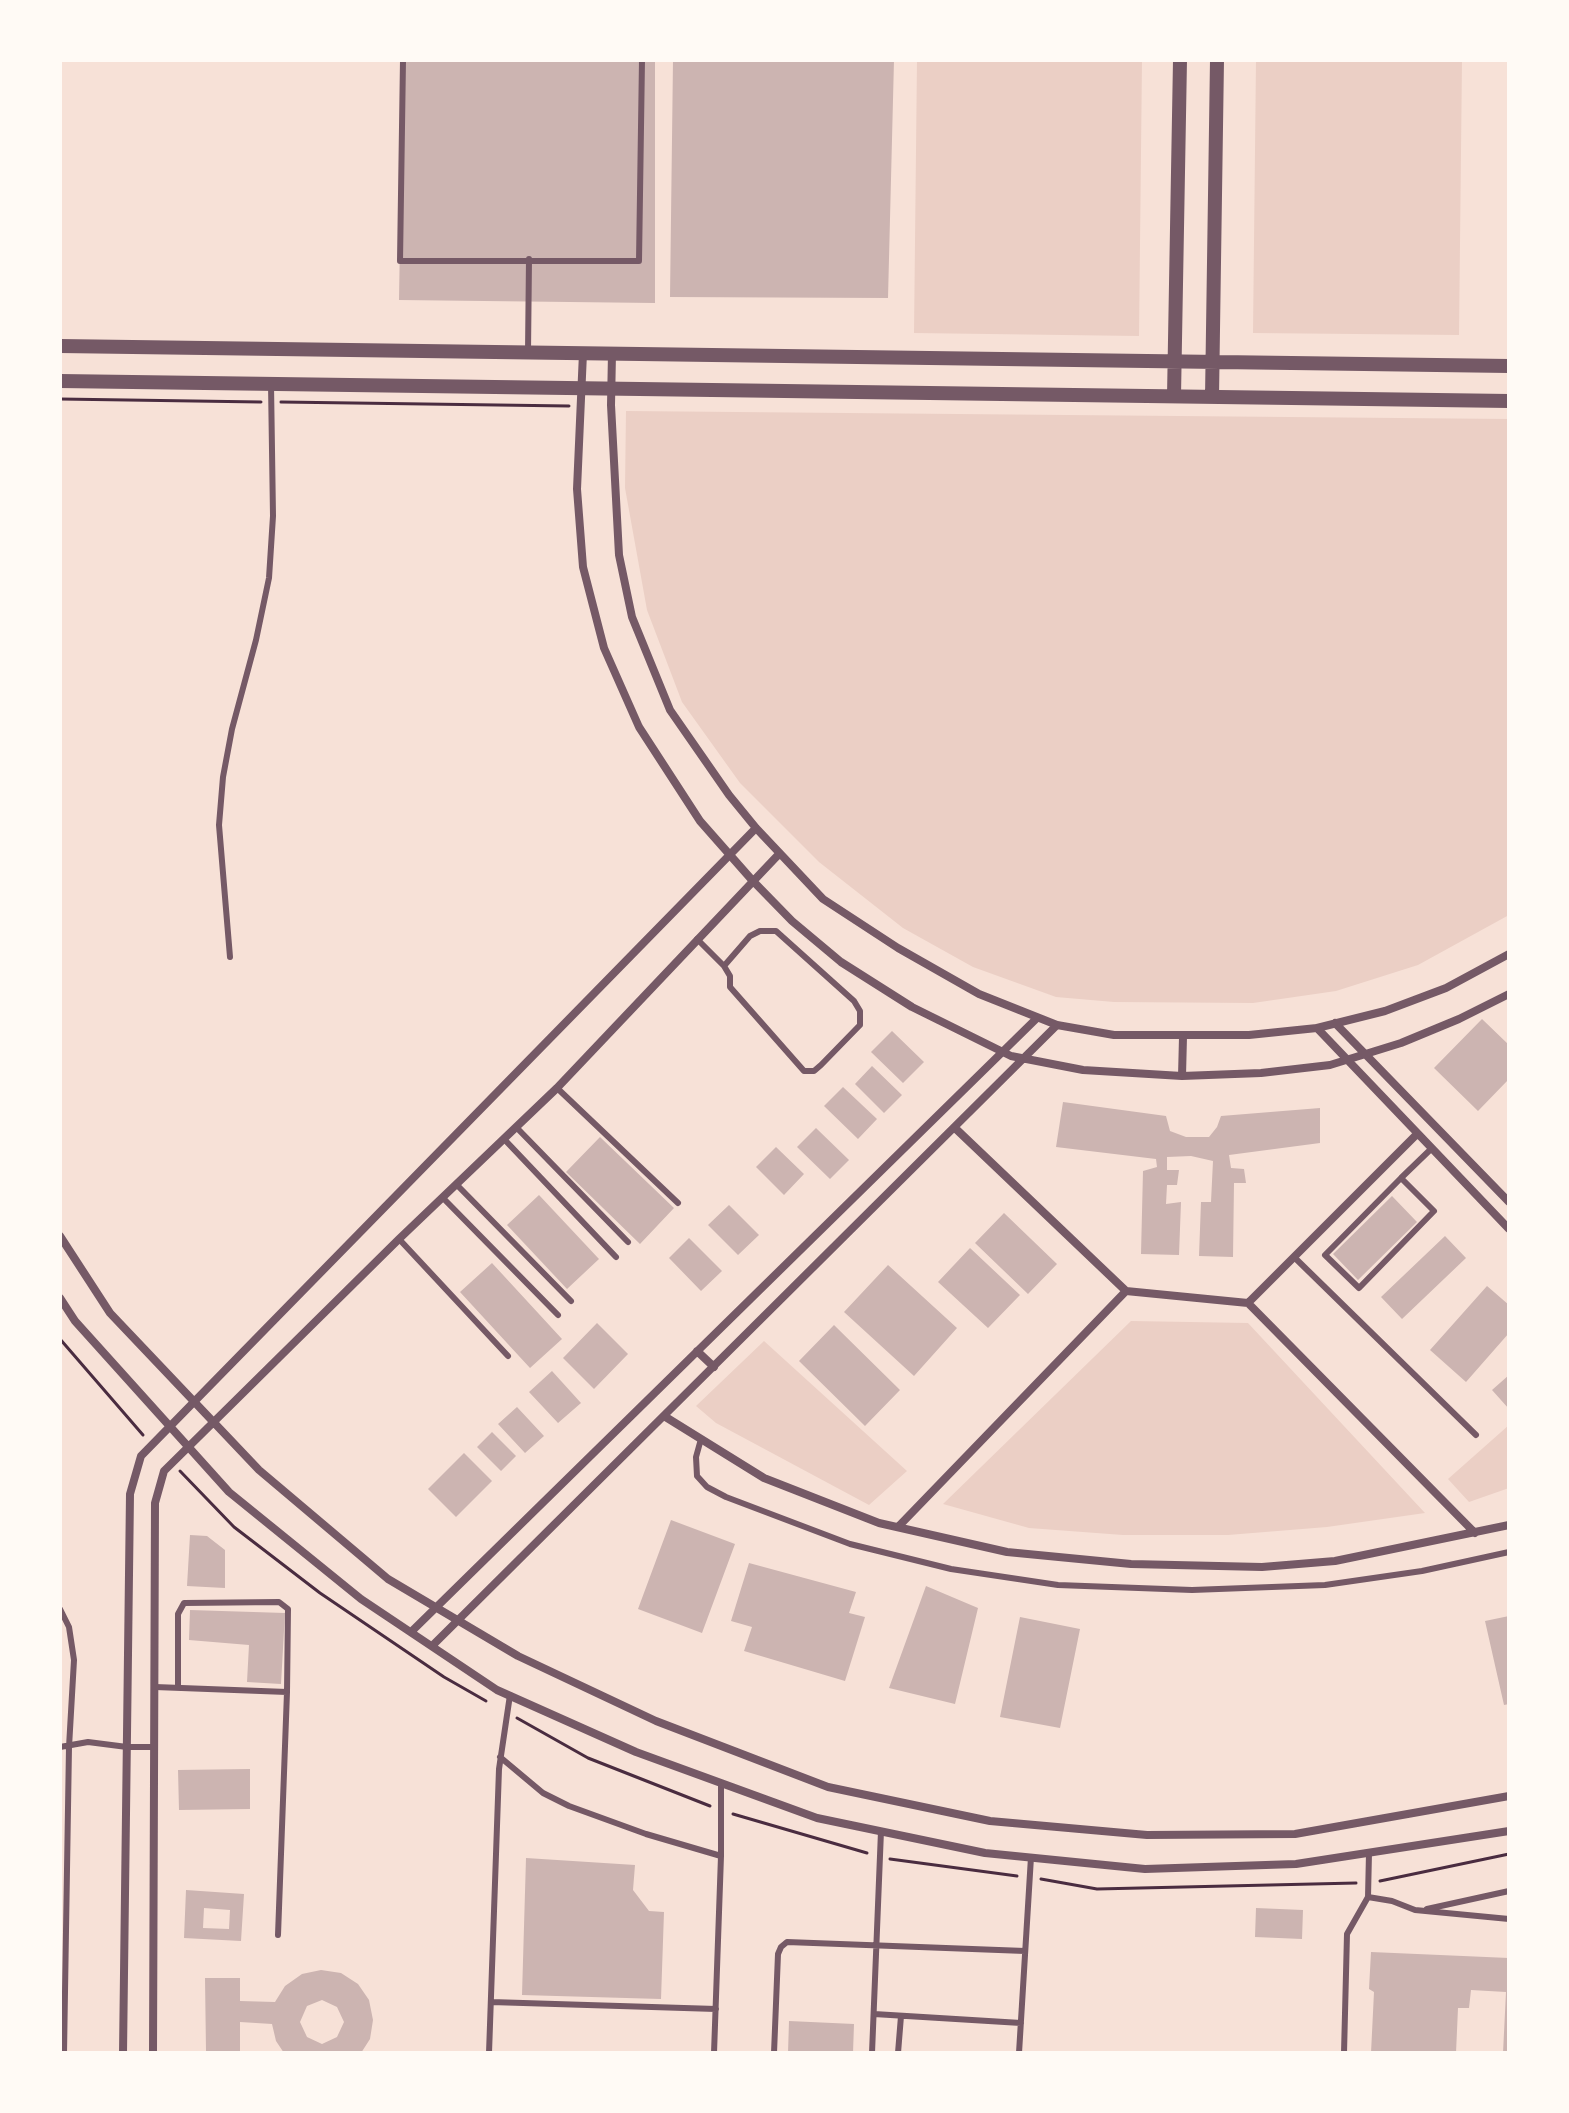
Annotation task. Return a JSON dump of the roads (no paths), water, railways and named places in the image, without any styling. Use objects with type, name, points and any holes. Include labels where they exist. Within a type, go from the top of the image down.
[{"type":"street","points":[[1174,396],[1180,60]]},
{"type":"street","points":[[1212,397],[1217,60]]},
{"type":"street","points":[[60,346],[1509,366]]},
{"type":"street","points":[[583,353],[577,489],[583,567],[604,648],[639,727],[700,821],[728,855],[792,921],[841,962],[912,1007],[1000,1052],[1083,1070],[1182,1076],[1261,1073],[1330,1065],[1401,1043],[1509,994]]},
{"type":"street","points":[[612,353],[619,555],[632,617],[670,710],[729,795],[779,854],[823,899],[898,948],[979,994],[1057,1025],[1114,1035],[1249,1035],[1317,1028],[1385,1011],[1446,988],[1509,954]]},
{"type":"street","points":[[60,381],[1509,401]]},
{"type":"street","points":[[123,2053],[130,1494],[141,1456],[756,828]]},
{"type":"street","points":[[153,2053],[155,1503],[164,1471],[557,1088],[779,854]]},
{"type":"street","points":[[411,1632],[1037,1018]]},
{"type":"street","points":[[1335,1023],[1509,1202]]},
{"type":"street","points":[[432,1646],[1057,1025]]},
{"type":"street","points":[[1317,1028],[1509,1229]]},
{"type":"street","points":[[1182,1076],[1183,1037]]},
{"type":"street","points":[[955,1128],[1126,1291],[1248,1303],[1475,1533]]},
{"type":"street","points":[[1248,1303],[1417,1134]]},
{"type":"street","points":[[60,1236],[110,1313],[214,1423],[259,1470],[388,1579],[518,1656],[656,1721],[828,1787],[990,1821],[1147,1835],[1295,1834],[1509,1796]]},
{"type":"street","points":[[898,1527],[1126,1291]]},
{"type":"street","points":[[60,1298],[75,1321],[229,1492],[361,1599],[497,1690],[636,1752],[817,1818],[985,1853],[1145,1869],[1296,1864],[1509,1831]]},
{"type":"street","points":[[697,1351],[714,1367]]},
{"type":"street","points":[[664,1416],[764,1478],[879,1523],[1007,1552],[1131,1564],[1262,1567],[1335,1561],[1509,1525]]},
{"type":"lane","points":[[403,60],[400,261],[639,261],[642,60]]},
{"type":"lane","points":[[528,352],[529,259]]},
{"type":"lane","points":[[230,957],[219,825],[223,777],[232,729],[269,578],[273,516],[271,384]]},
{"type":"lane","points":[[697,939],[724,966],[730,976],[730,987],[804,1071],[814,1071],[860,1025],[860,1011],[854,1001],[776,931],[760,931],[750,936],[724,966]]},
{"type":"lane","points":[[557,1088],[678,1203]]},
{"type":"lane","points":[[516,1127],[628,1242]]},
{"type":"lane","points":[[504,1139],[616,1257]]},
{"type":"lane","points":[[1401,1178],[1434,1211],[1359,1288],[1325,1255],[1401,1178],[1431,1149]]},
{"type":"lane","points":[[457,1185],[571,1301]]},
{"type":"lane","points":[[443,1198],[558,1315]]},
{"type":"lane","points":[[399,1239],[508,1356]]},
{"type":"lane","points":[[1294,1257],[1476,1435]]},
{"type":"lane","points":[[701,1439],[696,1457],[697,1476],[707,1487],[726,1497],[850,1544],[951,1569],[1058,1585],[1192,1590],[1325,1585],[1422,1571],[1509,1552]]},
{"type":"lane","points":[[178,1688],[178,1614],[184,1603],[279,1602],[288,1609],[278,1935]]},
{"type":"lane","points":[[60,1609],[69,1627],[74,1660],[69,1747],[64,2053]]},
{"type":"lane","points":[[155,1687],[287,1692]]},
{"type":"lane","points":[[489,2053],[500,1757],[510,1695]]},
{"type":"lane","points":[[60,1747],[88,1742],[155,1747]]},
{"type":"lane","points":[[500,1757],[543,1793],[569,1806],[646,1834],[721,1856]]},
{"type":"lane","points":[[714,2053],[721,1783]]},
{"type":"lane","points":[[872,2053],[881,1831]]},
{"type":"lane","points":[[1344,2053],[1347,1934],[1368,1897],[1369,1853]]},
{"type":"lane","points":[[1019,2053],[1031,1857]]},
{"type":"lane","points":[[1415,1910],[1452,1905],[1509,1891]]},
{"type":"lane","points":[[1368,1897],[1392,1901],[1415,1910],[1509,1919]]},
{"type":"lane","points":[[774,2053],[778,1954],[787,1942],[1025,1951]]},
{"type":"lane","points":[[491,2002],[716,2009]]},
{"type":"lane","points":[[874,2014],[1021,2023]]},
{"type":"lane","points":[[898,2053],[901,2016]]}]
